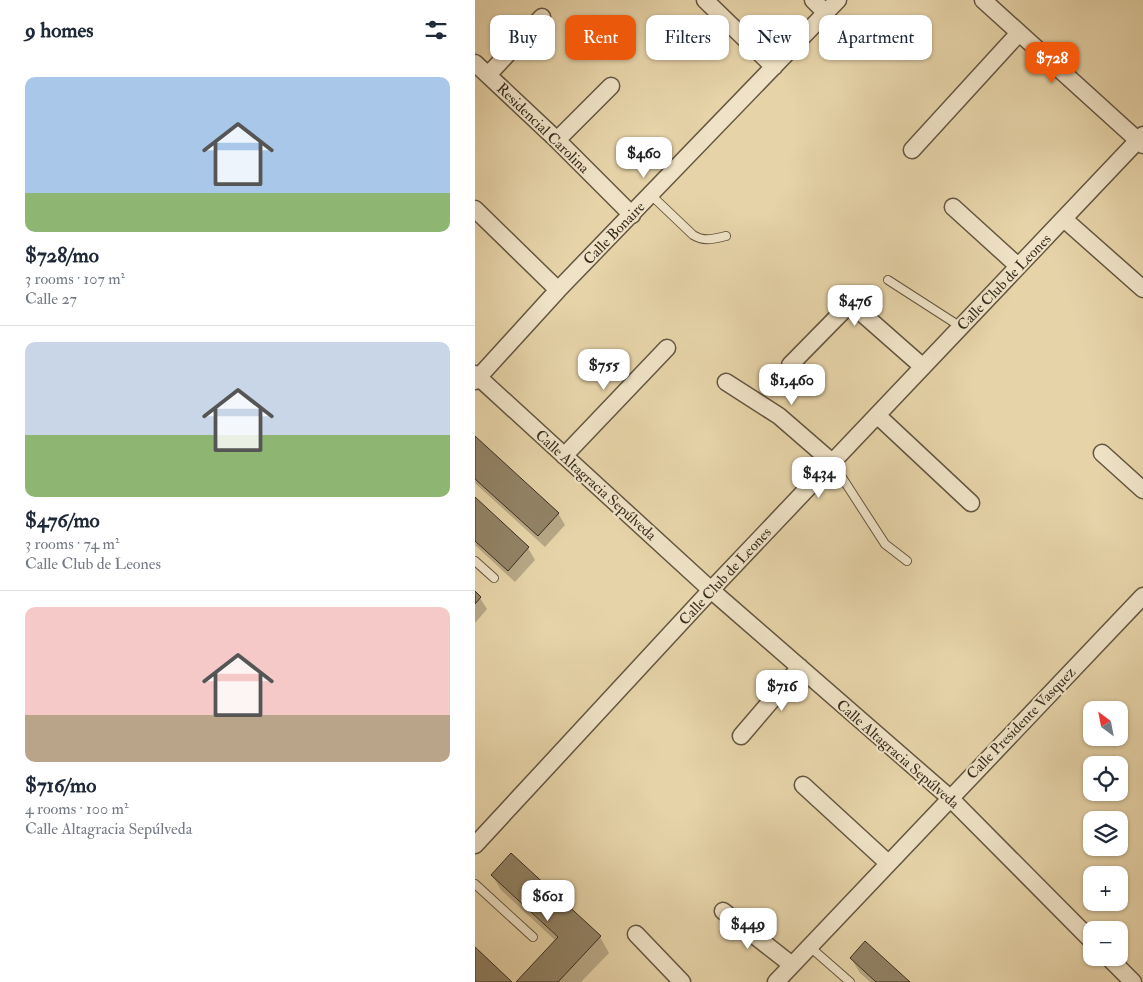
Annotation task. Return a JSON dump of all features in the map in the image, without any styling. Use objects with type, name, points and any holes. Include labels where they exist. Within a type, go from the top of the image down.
[{"type":"street","points":[[705,0],[773,67]]},
{"type":"street","points":[[813,0],[825,12]]},
{"type":"street","name":"Calle Bonaire","points":[[476,377],[837,0]]},
{"type":"street","points":[[987,1],[1019,33],[1141,140]]},
{"type":"street","points":[[913,150],[1019,33]]},
{"type":"street","points":[[488,76],[503,60]]},
{"type":"street","name":"Residencial Carolina","points":[[475,64],[557,140],[632,215]]},
{"type":"street","points":[[557,140],[611,86]]},
{"type":"street","name":"Calle Club de Leones","points":[[475,845],[711,590],[1018,266],[1141,140]]},
{"type":"street","points":[[953,207],[1018,266]]},
{"type":"street","points":[[475,209],[558,290]]},
{"type":"street","points":[[1064,218],[1143,289]]},
{"type":"street","points":[[789,365],[845,308],[852,306],[923,367]]},
{"type":"street","points":[[564,456],[667,348]]},
{"type":"street","name":"Calle Altagracia Sepúlveda","points":[[476,377],[711,590],[950,798],[1083,932]]},
{"type":"street","points":[[726,382],[779,416],[832,462]]},
{"type":"street","points":[[877,415],[971,503]]},
{"type":"street","points":[[1102,453],[1143,490]]},
{"type":"street","name":"Calle Presidente Vasquez","points":[[777,982],[1143,596]]},
{"type":"street","points":[[741,736],[799,667]]},
{"type":"street","points":[[803,785],[889,863]]},
{"type":"street","points":[[723,911],[792,965]]},
{"type":"street","points":[[636,934],[683,982]]},
{"type":"street","points":[[1117,966],[1133,982]]},
{"type":"lane","points":[[651,195],[698,238],[710,240],[726,236]]},
{"type":"lane","points":[[888,280],[961,327]]},
{"type":"lane","points":[[832,462],[885,544],[907,561]]},
{"type":"lane","points":[[475,560],[494,578]]},
{"type":"lane","points":[[475,884],[533,937]]},
{"type":"lane","points":[[810,946],[849,982]]},
{"type":"building","points":[[475,436],[559,513],[538,536],[475,479]]},
{"type":"building","points":[[475,497],[529,547],[508,571],[475,541]]},
{"type":"building","points":[[475,591],[481,597],[475,604]]},
{"type":"building","points":[[511,853],[601,936],[558,982],[516,982],[558,937],[491,875]]},
{"type":"building","points":[[865,941],[910,982],[876,982],[850,958]]},
{"type":"building","points":[[475,947],[512,982],[475,982]]}]
